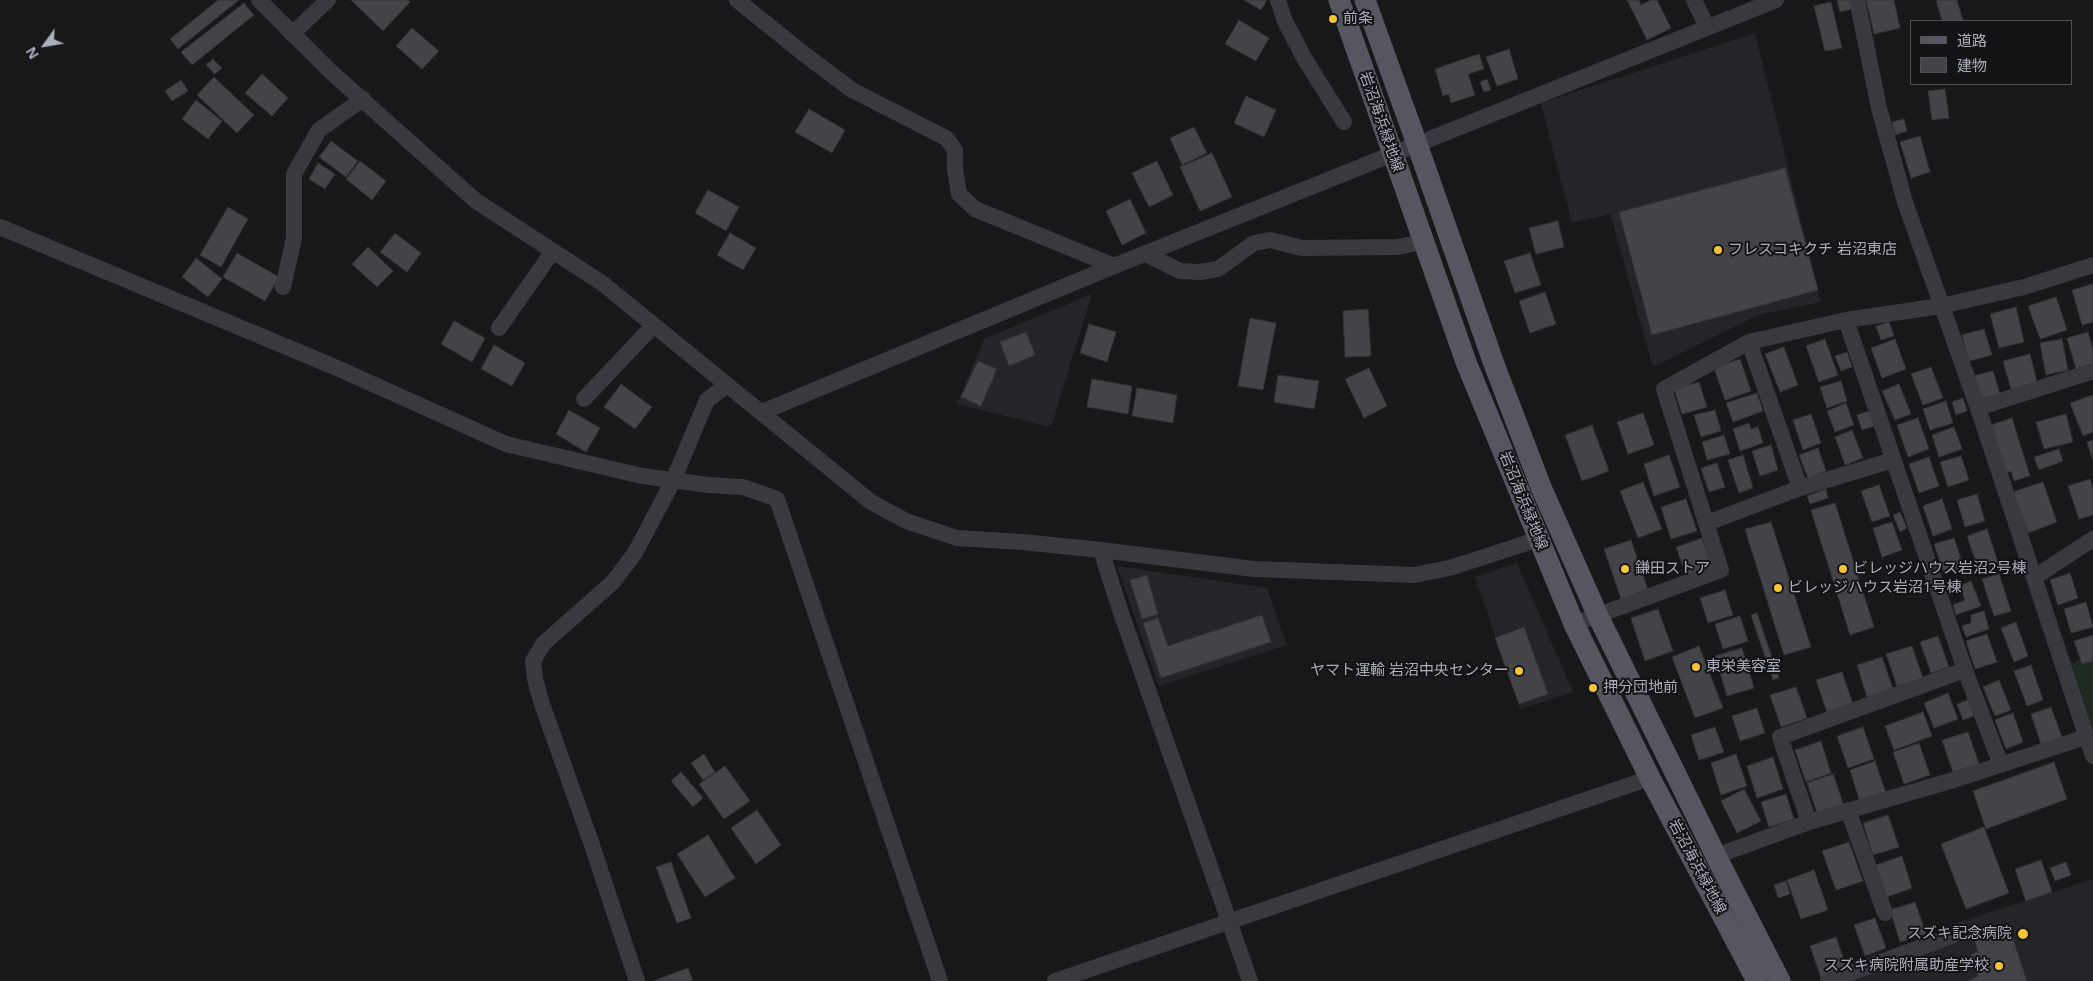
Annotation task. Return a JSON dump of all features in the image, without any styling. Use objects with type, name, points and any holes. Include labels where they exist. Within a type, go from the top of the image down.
[{"type":"main road","name":"岩沼海浜緑地線","points":[[1339,0],[1466,362],[1574,624],[1650,778],[1756,981]]},
{"type":"main road","name":"岩沼海浜緑地線","points":[[1365,0],[1418,144],[1504,391],[1541,487],[1598,616],[1780,981]]},
{"type":"street","points":[[258,0],[292,34],[476,201],[602,283],[726,386],[762,412],[871,502],[906,521],[957,538],[1101,550],[1254,569],[1415,575],[1453,567],[1539,539]]},
{"type":"street","points":[[292,34],[328,0]]},
{"type":"street","points":[[737,0],[852,90],[946,138],[955,150],[955,169],[959,194],[975,208],[1114,266]]},
{"type":"street","points":[[1278,0],[1285,21],[1304,58],[1344,122]]},
{"type":"street","points":[[1694,0],[1707,27]]},
{"type":"street","points":[[762,412],[1114,266],[1776,0]]},
{"type":"street","points":[[1857,0],[1881,117],[1905,202],[1978,408],[2093,756]]},
{"type":"street","points":[[283,287],[294,238],[294,174],[319,130],[363,99]]},
{"type":"street","points":[[0,227],[336,368],[506,444],[642,476],[674,481],[743,487],[778,499],[940,981]]},
{"type":"street","points":[[1146,254],[1180,271],[1200,272],[1218,269],[1254,243],[1270,240],[1302,248],[1397,247],[1424,242]]},
{"type":"street","points":[[499,328],[553,251]]},
{"type":"street","points":[[1574,624],[1721,570],[1664,389],[1749,342],[1846,320],[1941,306],[2024,287],[2093,264]]},
{"type":"street","points":[[1846,320],[1965,670],[2001,764]]},
{"type":"street","points":[[584,399],[653,326]]},
{"type":"street","points":[[1749,342],[1800,488]]},
{"type":"street","points":[[1978,408],[2093,371]]},
{"type":"street","points":[[637,981],[591,842],[542,704],[535,679],[533,661],[543,644],[613,582],[640,544],[674,481],[706,400],[726,386]]},
{"type":"street","points":[[1707,523],[1800,488],[1893,460]]},
{"type":"street","points":[[2035,577],[2093,539]]},
{"type":"street","points":[[1101,550],[1118,607],[1250,981]]},
{"type":"street","points":[[1809,822],[1780,737],[1965,670]]},
{"type":"street","points":[[1716,856],[1809,822],[2086,737]]},
{"type":"street","points":[[1055,981],[1650,778]]},
{"type":"street","points":[[1848,810],[1885,913]]},
{"type":"street","points":[[1828,981],[1952,936]]},
{"type":"shaded area","points":[[1755,33],[1821,302],[1758,315],[1653,367],[1610,214],[1572,223],[1541,103]]},
{"type":"shaded area","points":[[1092,294],[1051,427],[957,404],[984,339]]},
{"type":"shaded area","points":[[1517,563],[1573,692],[1520,709],[1475,577]]},
{"type":"shaded area","points":[[1117,566],[1267,588],[1287,645],[1159,686]]},
{"type":"shaded area","points":[[2093,655],[2093,730],[2071,663]]},
{"type":"shaded area","name":"スズキ記念病院","points":[[2093,879],[2093,981],[1851,981],[1956,943],[1950,925]]},
{"type":"building","points":[[218,0],[239,0],[178,49],[170,39]]},
{"type":"building","points":[[351,0],[408,0],[410,2],[383,31]]},
{"type":"building","points":[[1244,0],[1267,0],[1261,10]]},
{"type":"building","points":[[1627,0],[1639,0],[1641,5],[1651,0],[1657,0],[1671,28],[1647,40]]},
{"type":"building","points":[[1837,0],[1851,0],[1853,9],[1840,12]]},
{"type":"building","points":[[1866,0],[1894,0],[1900,28],[1874,34]]},
{"type":"building","points":[[1936,0],[1957,0],[1963,20],[1942,20]]},
{"type":"building","points":[[1831,2],[1842,48],[1825,51],[1814,6]]},
{"type":"building","points":[[244,3],[254,15],[192,65],[181,52]]},
{"type":"building","points":[[1239,20],[1269,38],[1256,61],[1225,44]]},
{"type":"building","points":[[412,28],[439,51],[422,69],[396,46]]},
{"type":"building","points":[[1509,49],[1518,79],[1497,86],[1486,57]]},
{"type":"building","points":[[1479,54],[1484,69],[1468,74],[1475,95],[1451,103],[1449,94],[1443,96],[1435,69]]},
{"type":"building","points":[[213,59],[222,68],[215,74],[206,65]]},
{"type":"building","points":[[262,74],[288,98],[272,116],[245,93]]},
{"type":"building","points":[[214,77],[254,115],[237,133],[197,95]]},
{"type":"building","points":[[1487,79],[1491,90],[1484,92],[1480,82]]},
{"type":"building","points":[[181,80],[188,91],[172,101],[165,91]]},
{"type":"building","points":[[1945,89],[1949,118],[1932,120],[1928,91]]},
{"type":"building","points":[[1246,96],[1276,110],[1264,137],[1234,123]]},
{"type":"building","points":[[196,100],[222,121],[208,139],[182,119]]},
{"type":"building","points":[[809,109],[845,130],[832,153],[795,132]]},
{"type":"building","points":[[1904,119],[1907,131],[1895,135],[1892,122]]},
{"type":"building","points":[[1194,127],[1207,153],[1182,165],[1170,138]]},
{"type":"building","points":[[1920,136],[1930,172],[1911,178],[1900,142]]},
{"type":"building","points":[[331,141],[358,161],[346,177],[319,157]]},
{"type":"building","points":[[1212,153],[1232,197],[1200,211],[1180,167]]},
{"type":"building","points":[[360,161],[386,181],[372,200],[346,179]]},
{"type":"building","points":[[1157,161],[1173,195],[1149,207],[1132,173]]},
{"type":"building","points":[[318,163],[335,174],[325,189],[309,179]]},
{"type":"building","points":[[1785,168],[1818,290],[1652,335],[1619,212]]},
{"type":"building","points":[[708,190],[739,207],[726,231],[695,213]]},
{"type":"building","points":[[1130,199],[1146,233],[1122,245],[1106,211]]},
{"type":"building","points":[[228,207],[248,219],[221,267],[200,255]]},
{"type":"building","points":[[1558,221],[1564,247],[1536,254],[1529,228]]},
{"type":"building","points":[[395,233],[421,253],[407,272],[380,252]]},
{"type":"building","points":[[730,233],[756,248],[743,270],[717,255]]},
{"type":"building","points":[[368,247],[393,271],[377,287],[352,264]]},
{"type":"building","points":[[237,253],[279,277],[265,301],[223,277]]},
{"type":"building","points":[[1530,253],[1541,285],[1515,293],[1504,261]]},
{"type":"building","points":[[196,258],[222,279],[208,297],[182,277]]},
{"type":"building","points":[[2093,284],[2093,322],[2082,325],[2072,290]]},
{"type":"building","points":[[1545,292],[1556,324],[1530,333],[1519,301]]},
{"type":"building","points":[[2056,297],[2067,330],[2040,339],[2028,306]]},
{"type":"building","points":[[2016,307],[2024,342],[1999,348],[1990,314]]},
{"type":"building","points":[[1368,309],[1371,356],[1345,357],[1343,311]]},
{"type":"building","points":[[1250,318],[1276,323],[1263,390],[1238,386]]},
{"type":"building","points":[[454,321],[485,338],[472,362],[441,344]]},
{"type":"building","points":[[1889,322],[1894,336],[1881,340],[1876,326]]},
{"type":"building","points":[[1089,324],[1116,332],[1107,362],[1080,353]]},
{"type":"building","points":[[1984,329],[1992,355],[1969,361],[1962,335]]},
{"type":"building","points":[[1026,332],[1035,355],[1009,366],[1000,342]]},
{"type":"building","points":[[2088,332],[2093,349],[2093,364],[2076,369],[2067,338]]},
{"type":"building","points":[[1825,339],[1838,375],[1819,382],[1806,346]]},
{"type":"building","points":[[1895,339],[1906,369],[1882,378],[1871,348]]},
{"type":"building","points":[[2062,339],[2068,370],[2046,375],[2040,343]]},
{"type":"building","points":[[494,345],[525,363],[512,386],[481,369]]},
{"type":"building","points":[[1784,347],[1798,385],[1780,392],[1765,354]]},
{"type":"building","points":[[1847,352],[1852,367],[1841,371],[1835,356]]},
{"type":"building","points":[[2030,354],[2037,382],[2011,389],[2003,361]]},
{"type":"building","points":[[1740,359],[1751,391],[1725,400],[1714,368]]},
{"type":"building","points":[[978,361],[997,369],[981,406],[961,397]]},
{"type":"building","points":[[1931,367],[1943,398],[1923,405],[1911,374]]},
{"type":"building","points":[[1369,368],[1387,406],[1364,418],[1345,379]]},
{"type":"building","points":[[1993,371],[2000,394],[1980,399],[1973,376]]},
{"type":"building","points":[[1278,375],[1319,381],[1314,409],[1274,402]]},
{"type":"building","points":[[1092,379],[1132,386],[1128,414],[1087,407]]},
{"type":"building","points":[[1841,381],[1847,401],[1827,408],[1820,387]]},
{"type":"building","points":[[1699,382],[1707,407],[1682,414],[1674,389]]},
{"type":"building","points":[[621,384],[652,407],[635,429],[604,407]]},
{"type":"building","points":[[1899,384],[1911,414],[1895,420],[1882,391]]},
{"type":"building","points":[[1137,388],[1177,395],[1173,423],[1132,416]]},
{"type":"building","points":[[1757,393],[1763,411],[1733,422],[1726,403]]},
{"type":"building","points":[[2093,395],[2093,432],[2083,436],[2070,403]]},
{"type":"building","points":[[1963,398],[1967,411],[1956,415],[1952,402]]},
{"type":"building","points":[[1946,401],[1953,423],[1930,430],[1923,409]]},
{"type":"building","points":[[1846,403],[1854,425],[1835,432],[1827,411]]},
{"type":"building","points":[[569,410],[600,428],[586,452],[556,434]]},
{"type":"building","points":[[1715,410],[1721,431],[1701,437],[1694,415]]},
{"type":"building","points":[[1869,411],[1875,426],[1862,430],[1857,415]]},
{"type":"building","points":[[1643,413],[1654,445],[1628,454],[1617,422]]},
{"type":"building","points":[[1811,414],[1821,443],[1803,450],[1793,420]]},
{"type":"building","points":[[2066,414],[2073,442],[2044,449],[2036,422]]},
{"type":"building","points":[[1918,418],[1929,449],[1908,457],[1897,425]]},
{"type":"building","points":[[2012,418],[2030,476],[2014,481],[2011,471],[2006,473],[1991,425]]},
{"type":"building","points":[[1749,423],[1751,429],[1758,427],[1763,443],[1740,451],[1733,429]]},
{"type":"building","points":[[1592,425],[1609,471],[1582,481],[1565,435]]},
{"type":"building","points":[[1954,427],[1962,449],[1939,457],[1932,435]]},
{"type":"building","points":[[1852,430],[1863,458],[1845,465],[1835,437]]},
{"type":"building","points":[[1724,435],[1730,454],[1707,460],[1702,442]]},
{"type":"building","points":[[2093,440],[2093,460],[2087,442]]},
{"type":"building","points":[[1771,445],[1778,470],[1760,476],[1752,451]]},
{"type":"building","points":[[1818,448],[1826,471],[1808,478],[1799,455]]},
{"type":"building","points":[[2059,449],[2063,461],[2039,470],[2034,457]]},
{"type":"building","points":[[1669,455],[1680,487],[1654,496],[1644,464]]},
{"type":"building","points":[[1743,455],[1753,488],[1739,493],[1728,460]]},
{"type":"building","points":[[1961,456],[1969,480],[1948,487],[1940,462]]},
{"type":"building","points":[[1929,457],[1939,486],[1919,493],[1909,464]]},
{"type":"building","points":[[1717,463],[1725,487],[1709,492],[1701,468]]},
{"type":"building","points":[[2090,479],[2093,488],[2093,515],[2079,519],[2068,486]]},
{"type":"building","points":[[1643,482],[1662,529],[1638,538],[1620,491]]},
{"type":"building","points":[[2043,482],[2057,522],[2028,533],[2013,492]]},
{"type":"building","points":[[1879,485],[1890,516],[1872,522],[1861,491]]},
{"type":"building","points":[[1826,489],[1828,498],[1810,504],[1807,496]]},
{"type":"building","points":[[1977,494],[1985,521],[1965,527],[1957,500]]},
{"type":"building","points":[[1686,499],[1697,531],[1671,539],[1661,507]]},
{"type":"building","points":[[1942,499],[1952,529],[1933,536],[1923,506]]},
{"type":"building","name":"ビレッジハウス岩沼2号棟","points":[[1835,503],[1874,627],[1850,635],[1811,510]]},
{"type":"building","points":[[1900,512],[1907,528],[1900,532],[1893,515]]},
{"type":"building","name":"ビレッジハウス岩沼1号棟","points":[[1771,522],[1811,647],[1784,655],[1745,529]]},
{"type":"building","points":[[1892,522],[1902,550],[1882,557],[1873,528]]},
{"type":"building","points":[[1987,529],[1998,562],[1978,568],[1967,536]]},
{"type":"building","points":[[1702,538],[1713,570],[1687,578],[1676,547]]},
{"type":"building","points":[[1954,538],[1964,568],[1944,574],[1934,544]]},
{"type":"building","points":[[1631,540],[1648,590],[1621,599],[1604,549]]},
{"type":"building","points":[[2070,573],[2078,598],[2058,605],[2050,580]]},
{"type":"building","points":[[1999,574],[2011,611],[1994,616],[1982,579]]},
{"type":"building","points":[[1147,575],[1158,614],[1142,619],[1130,580]]},
{"type":"building","points":[[1971,581],[1981,606],[1956,615],[1953,605],[1965,600],[1960,586]]},
{"type":"building","points":[[1725,590],[1733,615],[1708,623],[1700,598]]},
{"type":"building","points":[[2086,602],[2093,627],[2071,633],[2064,609]]},
{"type":"building","points":[[1658,609],[1673,651],[1645,661],[1631,618]]},
{"type":"building","points":[[1984,611],[1989,629],[1966,637],[1962,626],[1971,623],[1971,615]]},
{"type":"building","points":[[1757,613],[1779,678],[1773,680],[1751,615]]},
{"type":"building","points":[[1262,615],[1271,642],[1161,678],[1143,623],[1158,618],[1168,646]]},
{"type":"building","points":[[1740,616],[1748,641],[1723,649],[1715,624]]},
{"type":"building","points":[[2016,622],[2028,656],[2014,662],[2001,628]]},
{"type":"building","points":[[1524,627],[1548,694],[1519,704],[1495,638]]},
{"type":"building","points":[[1987,634],[1997,662],[1975,669],[1966,641]]},
{"type":"building","points":[[2093,635],[2093,661],[2082,664],[2074,641]]},
{"type":"building","points":[[1938,636],[1949,667],[1931,673],[1920,642]]},
{"type":"building","points":[[1699,646],[1723,708],[1695,718],[1672,657]]},
{"type":"building","points":[[1912,646],[1923,678],[1897,686],[1886,654]]},
{"type":"building","points":[[1742,648],[1754,688],[1727,696],[1715,656]]},
{"type":"building","points":[[1882,657],[1893,689],[1867,697],[1857,665]]},
{"type":"building","points":[[2031,665],[2043,700],[2027,706],[2014,671]]},
{"type":"building","points":[[1842,672],[1853,704],[1827,712],[1816,680]]},
{"type":"building","points":[[1999,680],[2011,710],[1995,716],[1983,687]]},
{"type":"building","points":[[1796,687],[1807,718],[1781,727],[1770,695]]},
{"type":"building","points":[[1948,693],[1958,719],[1934,728],[1924,703]]},
{"type":"building","points":[[1968,700],[1974,716],[1963,720],[1957,704]]},
{"type":"building","points":[[2051,707],[2062,737],[2041,744],[2031,714]]},
{"type":"building","points":[[1757,708],[1765,733],[1740,741],[1732,716]]},
{"type":"building","points":[[1923,712],[1932,736],[1894,750],[1885,726]]},
{"type":"building","points":[[2013,713],[2023,742],[2006,749],[1995,720]]},
{"type":"building","points":[[1715,727],[1724,752],[1699,760],[1691,735]]},
{"type":"building","points":[[1863,727],[1874,759],[1848,768],[1837,736]]},
{"type":"building","points":[[1968,732],[1979,764],[1953,772],[1942,740]]},
{"type":"building","points":[[1821,741],[1831,773],[1806,782],[1795,750]]},
{"type":"building","points":[[1919,743],[1930,775],[1904,784],[1893,752]]},
{"type":"building","points":[[704,754],[715,772],[703,780],[691,763]]},
{"type":"building","points":[[1736,754],[1747,786],[1721,795],[1711,763]]},
{"type":"building","points":[[1773,757],[1783,789],[1757,798],[1747,766]]},
{"type":"building","points":[[1875,761],[1886,793],[1860,802],[1850,770]]},
{"type":"building","points":[[2054,762],[2067,799],[1986,829],[1973,791]]},
{"type":"building","points":[[725,766],[750,801],[724,819],[699,784]]},
{"type":"building","points":[[681,772],[703,798],[693,807],[671,781]]},
{"type":"building","points":[[1833,774],[1844,806],[1818,815],[1807,783]]},
{"type":"building","points":[[1744,789],[1761,821],[1737,833],[1721,801]]},
{"type":"building","points":[[1786,794],[1794,819],[1769,827],[1761,802]]},
{"type":"building","points":[[757,810],[781,845],[756,864],[731,828]]},
{"type":"building","points":[[1888,815],[1899,847],[1873,855],[1863,823]]},
{"type":"building","points":[[1984,827],[2009,893],[1966,909],[1941,844]]},
{"type":"building","points":[[708,835],[735,878],[705,897],[677,854]]},
{"type":"building","points":[[1849,842],[1863,881],[1836,890],[1822,851]]},
{"type":"building","points":[[1902,856],[1912,888],[1887,897],[1876,865]]},
{"type":"building","points":[[2041,860],[2052,892],[2026,901],[2015,869]]},
{"type":"building","points":[[671,862],[691,918],[677,923],[656,867]]},
{"type":"building","points":[[2066,862],[2071,875],[2055,881],[2050,868]]},
{"type":"building","points":[[1814,870],[1828,910],[1801,919],[1787,880]]},
{"type":"building","points":[[1786,881],[1790,894],[1778,898],[1774,885]]},
{"type":"building","points":[[1915,902],[1926,934],[1900,942],[1890,910]]},
{"type":"building","points":[[1875,918],[1886,948],[1865,956],[1854,925]]},
{"type":"building","points":[[2008,924],[2027,981],[1968,981],[1978,976],[1970,955],[1978,952],[1973,935]]},
{"type":"building","points":[[1836,937],[1847,969],[1821,978],[1810,946]]},
{"type":"building","points":[[688,968],[693,981],[653,981]]},
{"type":"place","name":"前条","points":[[1333,19]]},
{"type":"place","name":"フレスコキクチ 岩沼東店","points":[[1718,250]]},
{"type":"place","name":"鎌田ストア","points":[[1625,569]]},
{"type":"place","name":"ビレッジハウス岩沼2号棟","points":[[1843,569]]},
{"type":"place","name":"ビレッジハウス岩沼1号棟","points":[[1778,588]]},
{"type":"place","name":"東栄美容室","points":[[1696,667]]},
{"type":"place","name":"ヤマト運輸 岩沼中央センター","points":[[1519,671]]},
{"type":"place","name":"押分団地前","points":[[1593,688]]},
{"type":"place","name":"スズキ記念病院","points":[[2023,934]]},
{"type":"place","name":"スズキ病院附属助産学校","points":[[1999,966]]}]
